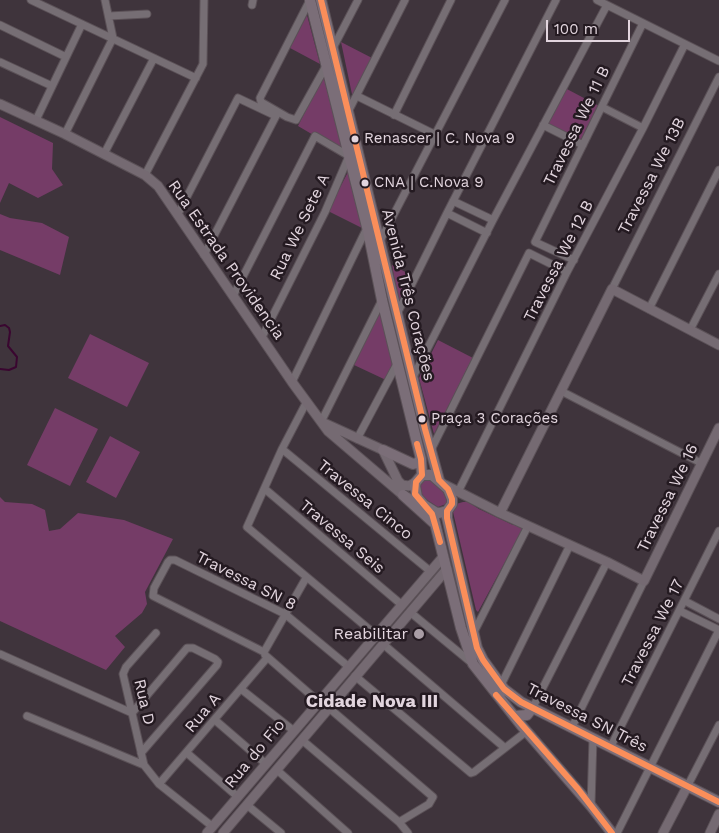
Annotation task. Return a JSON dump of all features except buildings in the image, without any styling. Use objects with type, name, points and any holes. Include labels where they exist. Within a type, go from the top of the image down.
[{"type":"main road","name":"Avenida Três Corações","points":[[310,0],[326,66],[380,241],[431,450],[442,483]]},
{"type":"main road","name":"Avenida Três Corações","points":[[322,0],[349,110],[355,157],[382,300],[421,459],[419,479]]},
{"type":"main road","name":"Rua Estrada Providencia","points":[[0,104],[145,175],[158,186],[321,422],[342,444],[403,495],[427,508]]},
{"type":"main road","points":[[612,289],[719,344]]},
{"type":"main road","name":"Travessa We 13B","points":[[500,513],[612,289]]},
{"type":"main road","name":"Rua Estrada Providencia","points":[[321,422],[382,450]]},
{"type":"main road","name":"Travessa We 16","points":[[644,581],[719,428]]},
{"type":"main road","points":[[382,450],[413,464],[421,459]]},
{"type":"main road","points":[[382,450],[400,483],[406,486],[429,474],[475,501],[608,562],[644,581]]},
{"type":"main road","points":[[419,479],[415,494],[427,508],[435,524],[461,628],[473,664],[612,833]]},
{"type":"main road","points":[[442,483],[450,493],[450,508]]},
{"type":"main road","points":[[403,495],[435,524]]},
{"type":"main road","points":[[427,508],[439,513],[450,508],[460,500],[475,501]]},
{"type":"main road","name":"Travessa SN Três","points":[[450,508],[447,518],[473,633],[483,660],[501,685],[512,696],[719,802]]},
{"type":"main road","points":[[441,545],[453,544]]},
{"type":"main road","name":"Rua do Fio","points":[[210,830],[443,557]]},
{"type":"main road","points":[[448,572],[455,576],[459,572]]},
{"type":"main road","name":"Rua do Fio","points":[[223,833],[410,612],[448,572]]},
{"type":"main road","points":[[516,716],[527,715],[533,707]]},
{"type":"main road","points":[[310,713],[312,718],[318,721]]},
{"type":"main road","points":[[302,722],[307,724],[310,730]]},
{"type":"main road","points":[[663,833],[688,786]]},
{"type":"main road","points":[[710,833],[719,814]]},
{"type":"street","points":[[32,0],[196,78]]},
{"type":"street","points":[[64,134],[113,38],[105,0]]},
{"type":"street","points":[[145,175],[202,64],[204,0]]},
{"type":"street","points":[[275,113],[261,102],[260,98],[310,0]]},
{"type":"street","points":[[333,48],[358,0]]},
{"type":"street","points":[[349,110],[405,0]]},
{"type":"street","points":[[394,115],[452,0]]},
{"type":"street","points":[[380,241],[505,0]]},
{"type":"street","points":[[390,329],[556,0]]},
{"type":"street","points":[[597,0],[719,61]]},
{"type":"street","points":[[413,377],[493,220],[607,5]]},
{"type":"street","points":[[109,16],[147,14]]},
{"type":"street","name":"Travessa We 11 B","points":[[574,260],[535,242],[643,23]]},
{"type":"street","points":[[0,24],[66,56]]},
{"type":"street","points":[[36,120],[82,24]]},
{"type":"street","name":"Travessa We 12 B","points":[[458,492],[567,272],[685,44]]},
{"type":"street","points":[[104,154],[154,58]]},
{"type":"street","points":[[0,62],[52,86]]},
{"type":"street","points":[[178,214],[238,98],[294,120],[298,117],[326,66]]},
{"type":"street","name":"Travessa We 13B","points":[[612,289],[719,77]]},
{"type":"street","points":[[357,96],[434,134]]},
{"type":"street","points":[[602,107],[643,128]]},
{"type":"street","points":[[204,254],[275,113]]},
{"type":"street","points":[[543,125],[583,145]]},
{"type":"street","points":[[233,296],[315,136],[355,157]]},
{"type":"street","name":"Rua We Sete A","points":[[262,338],[325,212],[355,157]]},
{"type":"street","points":[[649,309],[719,170]]},
{"type":"street","points":[[453,201],[493,220]]},
{"type":"street","points":[[447,213],[487,233]]},
{"type":"street","points":[[292,382],[365,232],[368,231]]},
{"type":"street","points":[[431,450],[529,253],[567,272]]},
{"type":"street","points":[[690,330],[719,274]]},
{"type":"street","points":[[321,422],[382,300]]},
{"type":"street","points":[[357,439],[398,364]]},
{"type":"street","points":[[562,391],[701,463]]},
{"type":"street","points":[[306,402],[282,449],[247,527],[376,635]]},
{"type":"street","name":"Travessa Cinco","points":[[282,449],[430,571]]},
{"type":"street","name":"Travessa Seis","points":[[265,489],[402,605]]},
{"type":"street","points":[[473,633],[528,526]]},
{"type":"street","name":"Travessa We 17","points":[[611,746],[719,531]]},
{"type":"street","points":[[501,685],[570,545]]},
{"type":"street","name":"Travessa SN 8","points":[[265,655],[155,598],[152,592],[168,562],[175,560],[285,614],[348,667]]},
{"type":"street","points":[[533,707],[608,562]]},
{"type":"street","name":"Rua A","points":[[159,784],[241,689],[265,655],[285,614],[306,578]]},
{"type":"street","points":[[572,728],[644,581]]},
{"type":"street","points":[[684,601],[719,619]]},
{"type":"street","points":[[617,833],[719,630],[680,611]]},
{"type":"street","points":[[410,612],[473,664]]},
{"type":"street","name":"Rua D","points":[[156,633],[123,672],[144,765],[159,784],[210,830]]},
{"type":"street","points":[[383,644],[505,748]]},
{"type":"street","points":[[0,654],[132,713],[187,648],[193,648],[215,659],[218,662],[217,665],[141,752]]},
{"type":"street","points":[[265,655],[319,702]]},
{"type":"street","points":[[356,676],[471,773],[527,731]]},
{"type":"street","points":[[241,689],[294,731]]},
{"type":"street","points":[[329,708],[432,796],[433,800],[429,804],[399,822]]},
{"type":"street","points":[[27,716],[144,765]]},
{"type":"street","points":[[215,720],[266,764]]},
{"type":"street","points":[[688,786],[719,725]]},
{"type":"street","points":[[591,806],[593,738]]},
{"type":"street","points":[[302,740],[399,822],[408,833]]},
{"type":"street","points":[[187,753],[238,797]]},
{"type":"street","points":[[277,770],[348,833]]},
{"type":"street","points":[[247,805],[281,833]]},
{"type":"shaded area","points":[[307,15],[320,64],[290,48]]},
{"type":"shaded area","points":[[341,42],[374,59],[353,99]]},
{"type":"shaded area","points":[[324,74],[342,148],[298,126]]},
{"type":"shaded area","points":[[565,88],[599,106],[582,142],[547,123]]},
{"type":"shaded area","points":[[0,117],[53,143],[52,169],[63,185],[38,198],[9,183],[0,203]]},
{"type":"shaded area","points":[[349,170],[362,228],[328,211]]},
{"type":"shaded area","points":[[0,214],[10,218],[42,223],[69,237],[60,275],[0,250]]},
{"type":"shaded area","points":[[392,265],[413,276],[401,300],[398,300]]},
{"type":"shaded area","points":[[381,309],[396,361],[386,380],[354,365]]},
{"type":"shaded area","points":[[90,334],[149,363],[127,407],[68,378]]},
{"type":"shaded area","points":[[438,340],[473,358],[434,434],[419,378]]},
{"type":"shaded area","points":[[55,408],[98,429],[70,486],[27,465]]},
{"type":"shaded area","points":[[110,436],[140,452],[116,498],[86,482]]},
{"type":"shaded area","points":[[425,478],[430,479],[443,490],[448,499],[446,504],[438,507],[424,498],[419,488],[420,482]]},
{"type":"shaded area","points":[[0,497],[5,502],[32,504],[45,510],[49,531],[60,529],[78,513],[124,520],[173,539],[145,592],[147,604],[142,613],[115,636],[125,647],[106,670],[0,621]]},
{"type":"shaded area","points":[[468,502],[513,525],[518,524],[524,527],[478,612],[453,512],[456,504]]},
{"type":"waterway","points":[[0,326],[5,325],[9,328],[8,346],[17,357],[16,367],[9,370],[0,369]]},
{"type":"transit line","points":[[321,0],[425,429],[439,480],[448,489],[452,499],[452,504],[447,511],[447,518],[477,648],[483,660],[504,689],[521,702],[719,802]]},
{"type":"transit line","points":[[417,444],[421,459],[422,475],[416,482],[415,494],[432,514],[440,542]]},
{"type":"transit line","points":[[496,695],[578,789],[612,833]]},
{"type":"place","name":"Renascer | C. Nova 9","points":[[355,139]]},
{"type":"place","name":"CNA | C.Nova 9","points":[[365,183]]},
{"type":"place","name":"Praça 3 Corações","points":[[422,419]]},
{"type":"place","name":"Reabilitar","points":[[419,634]]},
{"type":"district","name":"Cidade Nova III","points":[[372,702]]}]
